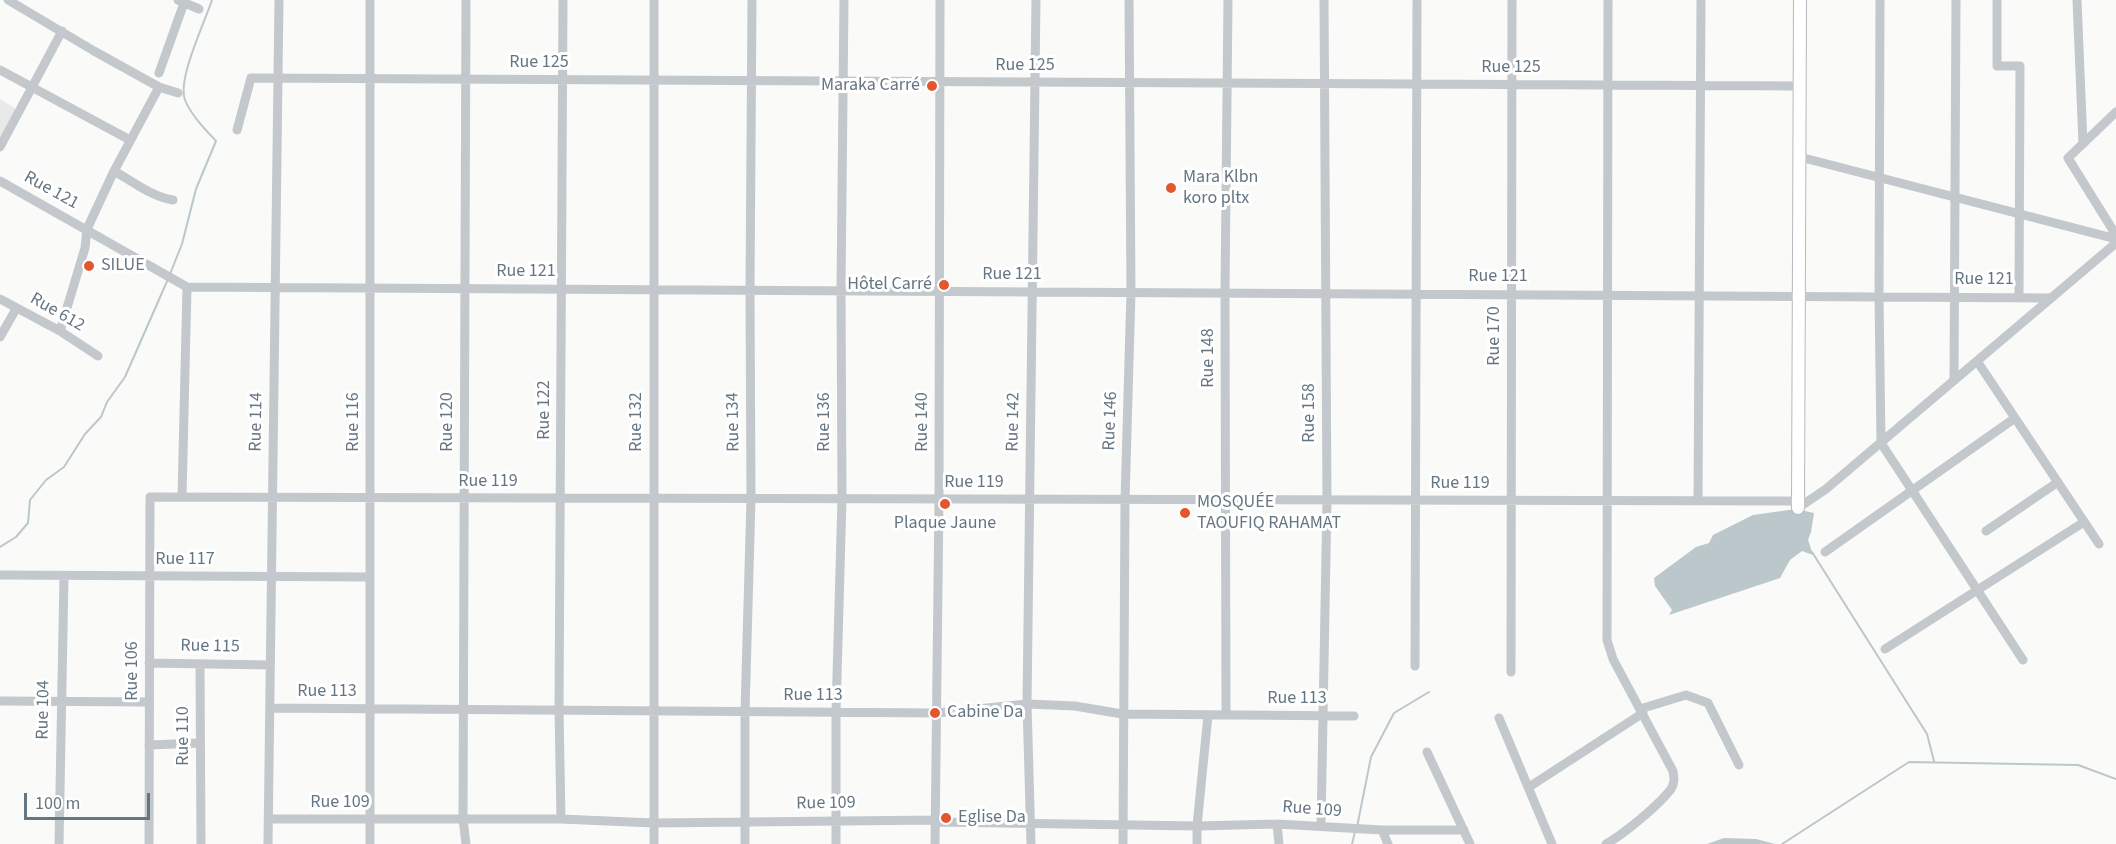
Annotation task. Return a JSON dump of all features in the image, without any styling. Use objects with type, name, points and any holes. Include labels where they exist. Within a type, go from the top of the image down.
[{"type":"street","points":[[8,0],[159,87],[178,93]]},
{"type":"street","name":"Rue 114","points":[[268,844],[279,0]]},
{"type":"street","name":"Rue 116","points":[[370,0],[370,844]]},
{"type":"street","name":"Rue 120","points":[[466,0],[463,710],[463,819],[466,844]]},
{"type":"street","name":"Rue 122","points":[[561,819],[559,710],[563,0]]},
{"type":"street","name":"Rue 132","points":[[654,0],[654,844]]},
{"type":"street","name":"Rue 134","points":[[745,844],[745,712],[752,499],[750,290],[752,0]]},
{"type":"street","name":"Rue 136","points":[[836,844],[836,712],[842,499],[841,290],[844,0]]},
{"type":"street","name":"Rue 140","points":[[935,844],[939,499],[938,82],[940,0]]},
{"type":"street","name":"Rue 142","points":[[1031,844],[1028,704],[1029,500],[1036,0]]},
{"type":"street","name":"Rue 146","points":[[1123,844],[1125,500],[1131,292],[1129,0]]},
{"type":"street","name":"Rue 148","points":[[1226,715],[1225,292],[1228,0]]},
{"type":"street","name":"Rue 158","points":[[1324,0],[1327,500],[1323,716],[1326,827]]},
{"type":"street","points":[[1415,666],[1418,0]]},
{"type":"street","name":"Rue 170","points":[[1511,672],[1512,0]]},
{"type":"street","points":[[1606,844],[1623,833],[1652,808],[1672,788],[1675,780],[1673,771],[1613,659],[1606,640],[1608,0]]},
{"type":"street","points":[[1698,501],[1701,0]]},
{"type":"street","points":[[1800,0],[1798,504],[1826,489],[1881,443],[2051,298],[2116,236]]},
{"type":"street","points":[[1880,0],[1881,443],[2023,660]]},
{"type":"street","points":[[1954,380],[1956,0]]},
{"type":"street","points":[[1997,0],[1997,66],[2020,66],[2019,297]]},
{"type":"street","points":[[2077,0],[2083,144]]},
{"type":"street","points":[[159,73],[181,2],[199,9]]},
{"type":"street","points":[[0,147],[62,31]]},
{"type":"street","points":[[0,70],[130,140]]},
{"type":"street","name":"Rue 125","points":[[237,130],[251,78],[1800,86]]},
{"type":"street","points":[[60,331],[85,249],[87,229],[114,171],[159,87]]},
{"type":"street","points":[[2116,112],[2068,158],[2116,236]]},
{"type":"street","points":[[1800,157],[2019,214],[2116,236]]},
{"type":"street","points":[[114,171],[165,199],[173,200]]},
{"type":"street","name":"Rue 121","points":[[0,181],[187,286],[2051,298]]},
{"type":"street","points":[[182,497],[187,286]]},
{"type":"street","name":"Rue 612","points":[[0,299],[60,331],[98,356]]},
{"type":"street","points":[[0,336],[16,309]]},
{"type":"street","points":[[1977,361],[2099,544]]},
{"type":"street","points":[[1825,552],[2015,418]]},
{"type":"street","points":[[1986,531],[2058,482]]},
{"type":"street","name":"Rue 119","points":[[150,497],[1698,501],[1798,504]]},
{"type":"street","name":"Rue 106","points":[[149,844],[150,497]]},
{"type":"street","points":[[1885,649],[2084,522]]},
{"type":"street","name":"Rue 117","points":[[0,575],[370,577]]},
{"type":"street","name":"Rue 104","points":[[59,844],[63,576]]},
{"type":"street","name":"Rue 115","points":[[149,663],[270,665]]},
{"type":"street","name":"Rue 110","points":[[200,664],[201,844]]},
{"type":"street","points":[[1529,787],[1641,711],[1686,695],[1708,703],[1739,765]]},
{"type":"street","points":[[0,701],[149,702]]},
{"type":"street","name":"Rue 113","points":[[270,708],[937,713],[1028,704],[1076,706],[1122,714],[1354,716]]},
{"type":"street","points":[[1197,844],[1208,715]]},
{"type":"street","points":[[1499,718],[1552,844]]},
{"type":"street","points":[[149,745],[200,744]]},
{"type":"street","points":[[1427,752],[1470,844]]},
{"type":"street","name":"Rue 109","points":[[268,819],[561,819],[654,823],[936,820],[938,822],[1197,826],[1277,824],[1382,830],[1464,830]]},
{"type":"street","points":[[1277,824],[1280,844]]},
{"type":"street","points":[[1382,830],[1388,844]]},
{"type":"shaded area","points":[[0,99],[16,109],[0,139]]},
{"type":"shaded area","points":[[1796,509],[1814,513],[1808,540],[1813,555],[1802,551],[1790,560],[1780,578],[1669,615],[1672,610],[1655,586],[1654,578],[1696,547],[1709,543],[1713,535],[1753,515]]},
{"type":"shaded area","points":[[1724,838],[1756,839],[1775,844],[1707,844]]},
{"type":"waterway","points":[[170,274],[182,244],[196,189],[216,141],[191,111],[185,100],[184,91],[188,65],[212,0]]},
{"type":"waterway","points":[[0,547],[16,537],[28,523],[30,500],[46,480],[64,467],[85,434],[101,417],[107,402],[125,377],[168,279]]},
{"type":"waterway","points":[[1812,552],[1927,734],[1934,761]]},
{"type":"waterway","points":[[1357,827],[1371,757],[1394,713],[1429,692]]},
{"type":"waterway","points":[[1782,844],[1909,762],[2078,765],[2116,779]]},
{"type":"waterway","points":[[1352,844],[1355,832]]},
{"type":"place","name":"Maraka Carré","points":[[932,86]]},
{"type":"place","name":"Mara Klbn koro pltx","points":[[1171,188]]},
{"type":"place","name":"SILUE","points":[[89,266]]},
{"type":"place","name":"Hôtel Carré","points":[[944,285]]},
{"type":"place","name":"Plaque Jaune","points":[[945,504]]},
{"type":"place","name":"MOSQUÉE TAOUFIQ RAHAMAT","points":[[1185,513]]},
{"type":"place","name":"Cabine Da","points":[[935,713]]},
{"type":"place","name":"Eglise Da","points":[[946,818]]}]
